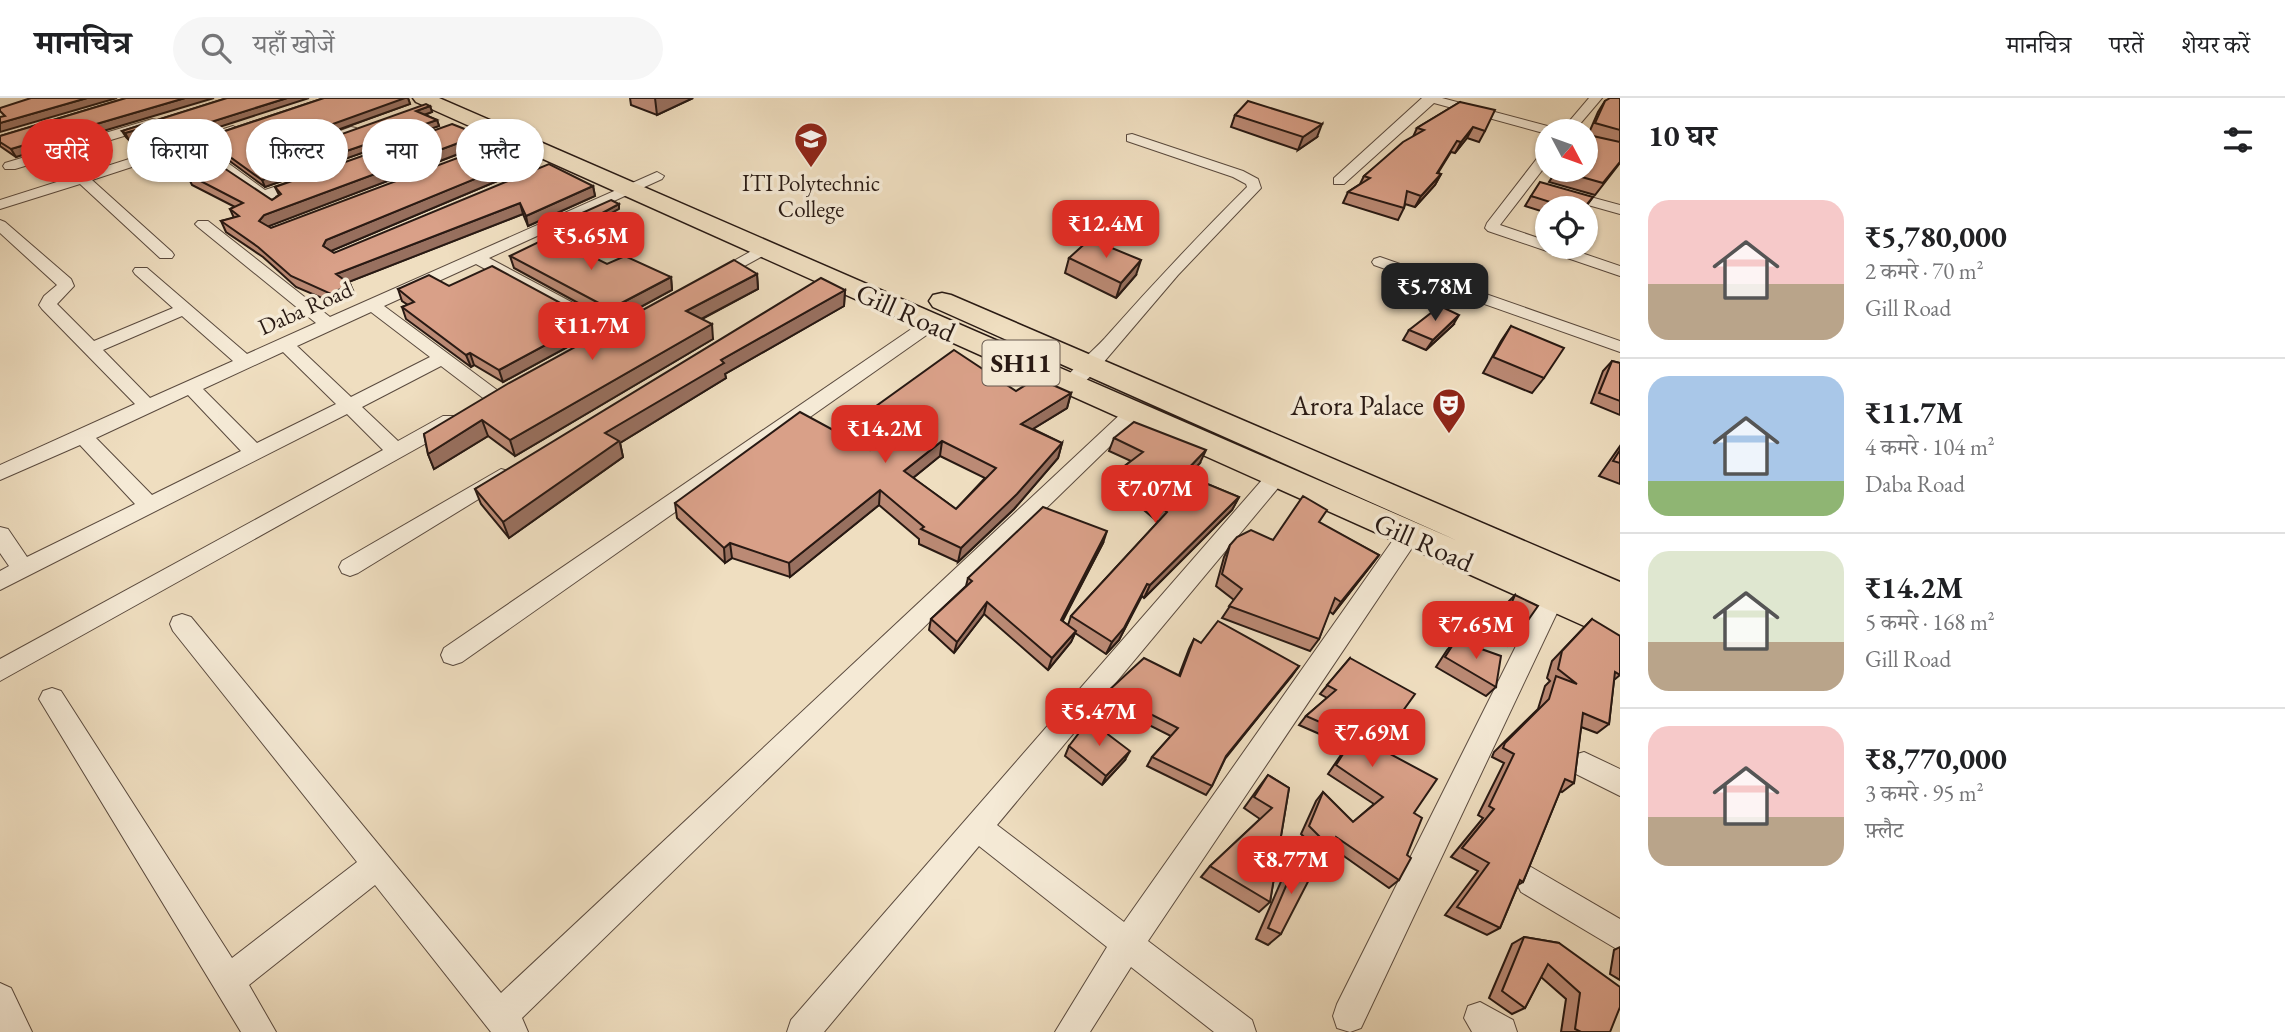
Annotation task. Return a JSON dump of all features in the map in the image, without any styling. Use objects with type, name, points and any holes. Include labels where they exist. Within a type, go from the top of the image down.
[{"type":"main road","name":"Gill Road","points":[[421,104],[657,176],[1080,375],[1620,597]]},
{"type":"main road","name":"Gill Road","points":[[464,116],[504,144],[553,165],[631,190],[764,249],[819,285],[1080,375],[1133,413],[1620,627]]},
{"type":"street","points":[[1339,181],[1430,98],[1535,127]]},
{"type":"street","points":[[1578,119],[1596,98]]},
{"type":"street","points":[[0,205],[20,175],[169,118]]},
{"type":"street","points":[[232,130],[242,127]]},
{"type":"street","points":[[1080,375],[1254,185],[1238,174],[1132,138]]},
{"type":"street","points":[[232,173],[270,199],[306,182]]},
{"type":"street","name":"Daba Road","points":[[2,468],[83,436],[327,323],[631,190],[657,176]]},
{"type":"street","points":[[87,182],[166,255]]},
{"type":"street","points":[[1538,182],[1492,226],[1493,228],[1620,271]]},
{"type":"street","points":[[1537,185],[1620,210]]},
{"type":"street","points":[[203,224],[327,323]]},
{"type":"street","points":[[0,225],[65,283],[66,286],[48,305],[147,405]]},
{"type":"street","points":[[694,287],[764,249]]},
{"type":"street","points":[[477,258],[612,331]]},
{"type":"street","points":[[1380,262],[1620,347]]},
{"type":"street","points":[[141,271],[245,362]]},
{"type":"street","points":[[0,671],[500,394],[441,359],[372,304]]},
{"type":"street","points":[[91,349],[184,309]]},
{"type":"street","points":[[589,345],[636,319]]},
{"type":"street","points":[[453,655],[932,323]]},
{"type":"street","points":[[284,343],[396,452]]},
{"type":"street","points":[[0,581],[441,359]]},
{"type":"street","points":[[191,387],[254,452]]},
{"type":"street","points":[[182,624],[506,1024],[1133,413]]},
{"type":"street","points":[[83,436],[150,506]]},
{"type":"street","points":[[350,567],[514,468]]},
{"type":"street","points":[[803,1032],[1276,477]]},
{"type":"street","points":[[0,535],[23,569]]},
{"type":"street","points":[[1071,1032],[1128,943],[1408,536]]},
{"type":"street","points":[[1349,1016],[1552,597]]},
{"type":"street","points":[[52,699],[260,1032]]},
{"type":"street","points":[[1584,764],[1620,783]]},
{"type":"street","points":[[977,827],[1240,1032]]},
{"type":"street","points":[[228,981],[378,864]]},
{"type":"street","points":[[1531,882],[1620,936]]},
{"type":"street","points":[[0,999],[16,1032]]},
{"type":"building","points":[[31,98],[87,98],[0,123],[0,117],[5,116],[0,108]]},
{"type":"building","points":[[126,98],[185,98],[113,119],[56,119]]},
{"type":"building","points":[[227,98],[287,98],[220,119],[160,119]]},
{"type":"building","points":[[324,98],[405,98],[347,119],[261,119]]},
{"type":"building","points":[[1620,98],[1620,130],[1598,124],[1597,119],[1605,101]]},
{"type":"building","points":[[1248,101],[1322,124],[1303,137],[1235,115]]},
{"type":"building","points":[[1460,102],[1495,110],[1485,131],[1473,127],[1461,142],[1457,141],[1437,173],[1441,174],[1421,196],[1407,191],[1404,208],[1348,192],[1370,178],[1364,176],[1403,142],[1424,130],[1417,128]]},
{"type":"building","points":[[426,104],[430,106],[416,111],[435,119],[384,119]]},
{"type":"building","points":[[246,124],[246,168],[232,158],[232,129]]},
{"type":"building","points":[[452,124],[456,126],[456,144],[442,149],[442,128]]},
{"type":"building","points":[[362,127],[362,146],[348,151],[348,132]]},
{"type":"building","points":[[21,130],[21,146],[11,149],[0,142],[0,136]]},
{"type":"building","points":[[1598,137],[1620,142],[1620,162],[1603,183],[1598,182]]},
{"type":"building","points":[[362,156],[362,179],[264,215],[259,221],[271,228],[393,182],[442,182],[442,164],[456,159],[456,182],[467,182],[326,240],[323,246],[334,253],[506,182],[544,182],[544,166],[549,164],[593,186],[526,216],[520,203],[336,274],[350,284],[331,294],[291,276],[258,247],[221,221],[239,216],[230,209],[243,203],[202,182],[232,182],[232,173],[272,200],[281,194],[275,187],[289,182],[348,182],[348,161]]},
{"type":"building","points":[[1540,182],[1589,196],[1535,197],[1531,196]]},
{"type":"building","points":[[611,200],[619,204],[569,232],[564,221]]},
{"type":"building","points":[[551,236],[607,264],[625,256],[671,277],[610,309],[510,256]]},
{"type":"building","points":[[1090,239],[1141,260],[1121,283],[1069,258]]},
{"type":"building","points":[[734,260],[757,274],[686,311],[712,324],[510,440],[482,420],[428,454],[424,434],[509,383]]},
{"type":"building","points":[[492,266],[592,320],[499,370],[470,353],[466,355],[402,307],[414,302],[398,289],[429,275],[449,286]]},
{"type":"building","points":[[821,278],[845,290],[721,360],[724,363],[605,433],[619,441],[503,522],[475,489]]},
{"type":"building","points":[[1440,306],[1459,315],[1433,340],[1409,330]]},
{"type":"building","points":[[1511,326],[1564,348],[1544,378],[1493,357]]},
{"type":"building","points":[[954,350],[1016,391],[1037,378],[1071,393],[1021,424],[1062,443],[1017,494],[961,548],[921,529],[924,527],[880,490],[789,563],[730,543],[724,548],[675,503],[800,412],[870,450],[905,422],[872,409]],"holes":[[[942,441],[996,468],[956,509],[904,471]]]},
{"type":"building","points":[[1612,361],[1620,363],[1620,401],[1599,393]]},
{"type":"building","points":[[1134,422],[1206,450],[1183,474],[1239,497],[1150,585],[1147,584],[1124,628],[1112,642],[1071,616],[1167,512],[1118,471],[1143,452],[1114,438]]},
{"type":"building","points":[[1620,450],[1620,463],[1613,461]]},
{"type":"building","points":[[1303,496],[1327,510],[1319,522],[1379,555],[1341,602],[1335,598],[1319,639],[1229,606],[1242,589],[1222,574],[1230,545],[1237,537],[1251,530],[1273,540]]},
{"type":"building","points":[[1043,507],[1107,531],[1061,620],[1076,631],[1052,658],[987,602],[957,642],[931,619],[972,581],[968,578]]},
{"type":"building","points":[[1515,595],[1538,606],[1517,636],[1502,624]]},
{"type":"building","points":[[1592,619],[1620,636],[1620,675],[1615,672],[1609,724],[1583,713],[1574,783],[1565,779],[1523,882],[1520,880],[1500,928],[1457,907],[1489,863],[1462,848],[1494,809],[1489,806],[1514,754],[1503,748],[1505,743],[1549,699],[1556,676],[1577,684],[1558,669],[1562,651]]},
{"type":"building","points":[[1218,621],[1299,666],[1226,756],[1212,786],[1152,757],[1178,728],[1107,692],[1144,658],[1180,676],[1194,639],[1201,643]]},
{"type":"building","points":[[1456,640],[1501,656],[1496,687],[1445,657]]},
{"type":"building","points":[[1350,658],[1415,694],[1377,747],[1437,779],[1414,813],[1422,818],[1407,855],[1411,858],[1399,880],[1336,837],[1331,848],[1309,826],[1323,792],[1353,822],[1383,797],[1336,765],[1354,737],[1306,716],[1336,690],[1327,685]]},
{"type":"building","points":[[1089,720],[1130,751],[1106,776],[1069,746]]},
{"type":"building","points":[[1268,775],[1289,788],[1270,902],[1210,866],[1272,808],[1254,797]]},
{"type":"building","points":[[1298,858],[1313,872],[1281,934],[1268,928]]},
{"type":"building","points":[[1524,937],[1559,943],[1620,987],[1620,1007],[1610,1032],[1581,1032],[1575,1029],[1580,993],[1548,964],[1525,1008],[1502,991]]},
{"type":"place","name":"ITI Polytechnic College","points":[[811,169]]},
{"type":"place","name":"Arora Palace","points":[[1449,435]]}]
